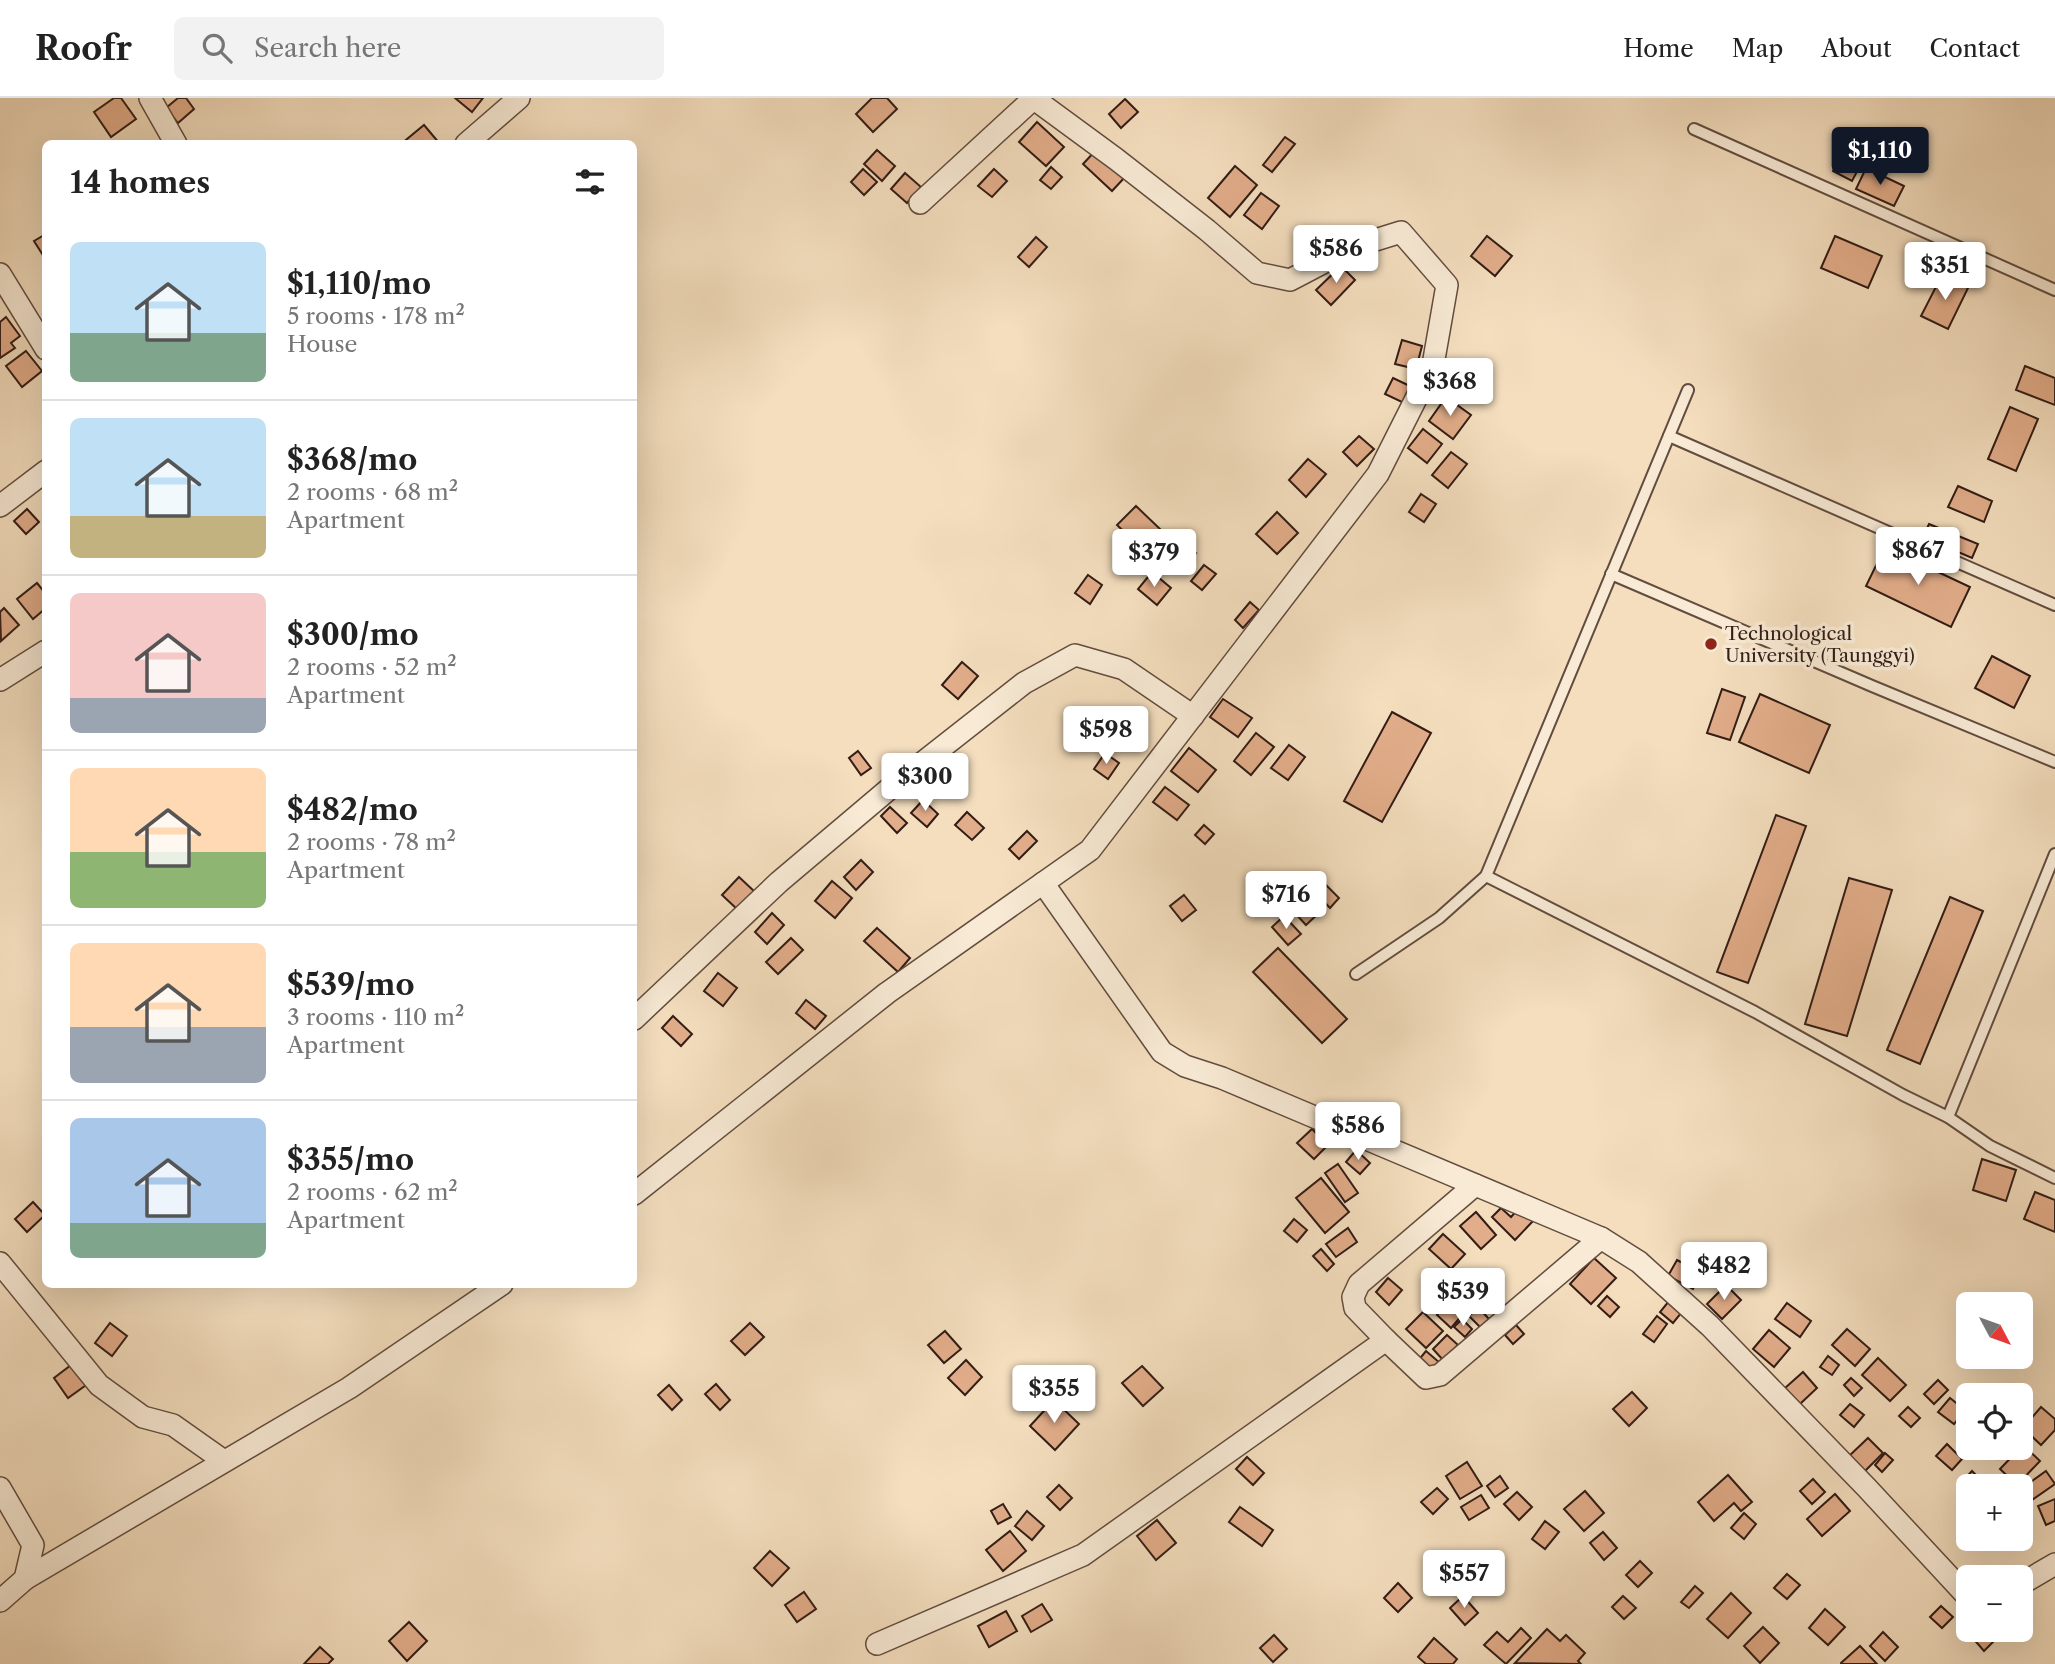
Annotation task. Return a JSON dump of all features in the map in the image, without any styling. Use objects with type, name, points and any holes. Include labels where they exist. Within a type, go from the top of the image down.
[{"type":"street","points":[[150,98],[174,140]]},
{"type":"street","points":[[471,140],[519,98]]},
{"type":"street","points":[[637,1192],[887,993],[1090,850],[1378,474],[1433,365],[1447,285],[1401,232],[1353,247],[1290,280],[1257,273],[1187,214],[1033,98],[920,203]]},
{"type":"street","points":[[0,274],[42,342]]},
{"type":"street","points":[[0,506],[42,474]]},
{"type":"street","points":[[0,680],[42,654]]},
{"type":"street","points":[[637,1016],[779,882],[889,789],[1024,683],[1075,655],[1124,669],[1193,716]]},
{"type":"street","points":[[1043,883],[1162,1052],[1185,1066],[1222,1078],[1601,1238],[1639,1262],[1710,1326],[1956,1584]]},
{"type":"street","points":[[1475,1185],[1359,1284],[1353,1297],[1355,1308],[1426,1378],[1440,1375],[1601,1238]]},
{"type":"street","points":[[0,1263],[99,1385],[143,1417],[173,1425],[224,1461]]},
{"type":"street","points":[[0,1601],[25,1579],[349,1388],[496,1288]]},
{"type":"street","points":[[877,1644],[1083,1555],[1386,1340]]},
{"type":"street","points":[[0,1488],[33,1545],[25,1579]]},
{"type":"street","points":[[2033,1577],[2055,1563]]},
{"type":"lane","points":[[1694,129],[2055,290]]},
{"type":"lane","points":[[1356,974],[1439,918],[1486,876],[1688,390]]},
{"type":"lane","points":[[1669,436],[2055,605]]},
{"type":"lane","points":[[1611,574],[2055,762]]},
{"type":"lane","points":[[1948,1117],[2055,854]]},
{"type":"lane","points":[[1486,876],[1755,1012],[1903,1095],[1948,1117],[1990,1146],[2055,1178]]},
{"type":"building","points":[[114,98],[121,98],[136,119],[111,137],[94,112]]},
{"type":"building","points":[[178,98],[186,98],[194,109],[178,123],[166,108]]},
{"type":"building","points":[[455,98],[483,98],[472,112]]},
{"type":"building","points":[[872,98],[887,98],[897,109],[873,132],[856,114]]},
{"type":"building","points":[[1125,99],[1138,112],[1121,128],[1109,114]]},
{"type":"building","points":[[1037,122],[1064,147],[1046,166],[1019,142]]},
{"type":"building","points":[[424,125],[437,140],[406,140]]},
{"type":"building","points":[[1285,137],[1295,144],[1272,172],[1263,165]]},
{"type":"building","points":[[1849,141],[1868,151],[1852,181],[1833,171]]},
{"type":"building","points":[[1097,149],[1126,176],[1112,191],[1083,164]]},
{"type":"building","points":[[877,150],[895,166],[882,181],[864,164]]},
{"type":"building","points":[[1235,166],[1257,185],[1230,217],[1208,198]]},
{"type":"building","points":[[1051,167],[1062,177],[1051,189],[1040,180]]},
{"type":"building","points":[[1866,168],[1904,186],[1894,206],[1856,189]]},
{"type":"building","points":[[863,169],[877,182],[864,195],[851,182]]},
{"type":"building","points":[[994,169],[1007,181],[992,197],[978,186]]},
{"type":"building","points":[[905,173],[921,187],[907,203],[891,189]]},
{"type":"building","points":[[1261,193],[1279,206],[1262,229],[1244,215]]},
{"type":"building","points":[[42,236],[42,254],[34,241]]},
{"type":"building","points":[[1487,236],[1512,256],[1495,276],[1471,256]]},
{"type":"building","points":[[1835,236],[1882,256],[1868,288],[1821,268]]},
{"type":"building","points":[[1036,237],[1047,247],[1029,267],[1018,257]]},
{"type":"building","points":[[1341,266],[1355,280],[1331,305],[1316,290]]},
{"type":"building","points":[[1942,275],[1968,288],[1948,329],[1921,316]]},
{"type":"building","points":[[6,317],[20,336],[11,343],[15,348],[0,358],[0,322]]},
{"type":"building","points":[[1402,340],[1422,346],[1416,369],[1395,364]]},
{"type":"building","points":[[26,351],[42,371],[22,387],[6,366]]},
{"type":"building","points":[[2025,366],[2055,378],[2055,405],[2016,390]]},
{"type":"building","points":[[1393,378],[1412,387],[1404,403],[1385,394]]},
{"type":"building","points":[[1446,397],[1471,415],[1453,439],[1429,421]]},
{"type":"building","points":[[2010,407],[2038,419],[2016,471],[1988,459]]},
{"type":"building","points":[[1423,429],[1442,444],[1427,463],[1408,448]]},
{"type":"building","points":[[1359,436],[1374,449],[1357,466],[1343,452]]},
{"type":"building","points":[[1451,452],[1467,464],[1448,488],[1432,475]]},
{"type":"building","points":[[1308,459],[1326,474],[1306,497],[1289,480]]},
{"type":"building","points":[[1958,486],[1992,501],[1984,522],[1948,507]]},
{"type":"building","points":[[1421,494],[1436,504],[1424,522],[1409,512]]},
{"type":"building","points":[[1136,506],[1160,529],[1141,548],[1117,525]]},
{"type":"building","points":[[27,509],[39,522],[26,534],[14,521]]},
{"type":"building","points":[[1277,512],[1298,533],[1277,554],[1256,534]]},
{"type":"building","points":[[1929,524],[1978,544],[1972,558],[1923,537]]},
{"type":"building","points":[[1181,540],[1196,553],[1179,571],[1165,557]]},
{"type":"building","points":[[1885,547],[1970,587],[1951,627],[1866,586]]},
{"type":"building","points":[[1204,565],[1216,574],[1202,590],[1191,581]]},
{"type":"building","points":[[1152,572],[1171,588],[1157,605],[1138,589]]},
{"type":"building","points":[[1088,575],[1102,585],[1090,604],[1075,593]]},
{"type":"building","points":[[37,583],[42,589],[42,611],[33,619],[17,599]]},
{"type":"building","points":[[1250,602],[1259,610],[1243,628],[1235,620]]},
{"type":"building","points":[[4,608],[19,625],[1,641],[0,612]]},
{"type":"building","points":[[1992,656],[2030,676],[2014,708],[1975,688]]},
{"type":"building","points":[[962,662],[978,676],[958,699],[942,685]]},
{"type":"building","points":[[1722,689],[1745,697],[1730,740],[1707,733]]},
{"type":"building","points":[[1760,694],[1830,725],[1809,773],[1739,742]]},
{"type":"building","points":[[1223,699],[1252,718],[1238,737],[1210,717]]},
{"type":"building","points":[[1392,712],[1431,733],[1382,822],[1344,801]]},
{"type":"building","points":[[1256,733],[1274,747],[1251,775],[1234,761]]},
{"type":"building","points":[[1289,745],[1305,757],[1288,780],[1271,768]]},
{"type":"building","points":[[1189,748],[1216,770],[1198,792],[1171,771]]},
{"type":"building","points":[[858,751],[871,768],[861,775],[849,758]]},
{"type":"building","points":[[1105,753],[1119,763],[1108,779],[1094,769]]},
{"type":"building","points":[[1165,787],[1189,805],[1177,820],[1153,802]]},
{"type":"building","points":[[923,800],[938,814],[927,827],[911,813]]},
{"type":"building","points":[[890,807],[907,823],[897,833],[881,816]]},
{"type":"building","points":[[967,812],[984,828],[972,840],[955,825]]},
{"type":"building","points":[[1776,815],[1806,826],[1748,983],[1717,972]]},
{"type":"building","points":[[1204,825],[1214,834],[1205,844],[1195,835]]},
{"type":"building","points":[[1027,831],[1037,841],[1019,859],[1009,849]]},
{"type":"building","points":[[861,860],[873,872],[856,890],[844,877]]},
{"type":"building","points":[[739,877],[755,892],[738,910],[722,895]]},
{"type":"building","points":[[1849,878],[1892,890],[1847,1036],[1805,1024]]},
{"type":"building","points":[[832,881],[852,898],[835,918],[815,901]]},
{"type":"building","points":[[1322,881],[1339,898],[1330,908],[1313,890]]},
{"type":"building","points":[[1184,895],[1196,910],[1182,921],[1170,906]]},
{"type":"building","points":[[1950,897],[1983,911],[1920,1064],[1887,1050]]},
{"type":"building","points":[[1308,899],[1320,912],[1306,925],[1294,912]]},
{"type":"building","points":[[772,913],[784,925],[767,944],[755,932]]},
{"type":"building","points":[[1284,916],[1301,934],[1288,945],[1272,927]]},
{"type":"building","points":[[877,928],[910,958],[898,972],[864,941]]},
{"type":"building","points":[[791,938],[803,950],[778,974],[766,962]]},
{"type":"building","points":[[1278,948],[1347,1019],[1322,1043],[1253,972]]},
{"type":"building","points":[[718,973],[737,988],[723,1006],[704,991]]},
{"type":"building","points":[[806,1000],[826,1016],[815,1029],[796,1013]]},
{"type":"building","points":[[673,1016],[692,1034],[681,1046],[662,1028]]},
{"type":"building","points":[[1312,1129],[1328,1145],[1314,1159],[1297,1143]]},
{"type":"building","points":[[1356,1150],[1370,1163],[1360,1174],[1346,1162]]},
{"type":"building","points":[[1982,1159],[2016,1170],[2006,1201],[1973,1190]]},
{"type":"building","points":[[1338,1164],[1358,1193],[1345,1202],[1325,1173]]},
{"type":"building","points":[[1321,1178],[1349,1212],[1325,1233],[1296,1198]]},
{"type":"building","points":[[2035,1192],[2055,1200],[2055,1232],[2024,1219]]},
{"type":"building","points":[[33,1202],[42,1212],[42,1218],[27,1232],[15,1219]]},
{"type":"building","points":[[1501,1208],[1511,1217],[1519,1208],[1533,1221],[1515,1240],[1492,1217]]},
{"type":"building","points":[[1476,1212],[1496,1235],[1481,1249],[1460,1226]]},
{"type":"building","points":[[1294,1219],[1307,1230],[1297,1242],[1284,1231]]},
{"type":"building","points":[[1348,1228],[1357,1242],[1336,1257],[1326,1244]]},
{"type":"building","points":[[1443,1234],[1465,1254],[1451,1269],[1429,1249]]},
{"type":"building","points":[[1321,1249],[1334,1264],[1327,1271],[1313,1256]]},
{"type":"building","points":[[1594,1258],[1616,1278],[1591,1304],[1570,1284]]},
{"type":"building","points":[[1677,1260],[1701,1273],[1693,1289],[1668,1276]]},
{"type":"building","points":[[1484,1272],[1503,1289],[1488,1306],[1469,1289]]},
{"type":"building","points":[[1388,1278],[1402,1290],[1389,1305],[1376,1292]]},
{"type":"building","points":[[1726,1285],[1741,1300],[1722,1319],[1707,1304]]},
{"type":"building","points":[[1455,1293],[1470,1306],[1451,1328],[1437,1315]]},
{"type":"building","points":[[1607,1296],[1619,1307],[1610,1317],[1598,1306]]},
{"type":"building","points":[[1669,1301],[1682,1312],[1673,1323],[1660,1312]]},
{"type":"building","points":[[1787,1303],[1811,1321],[1800,1337],[1775,1319]]},
{"type":"building","points":[[1478,1307],[1489,1319],[1481,1328],[1469,1316]]},
{"type":"building","points":[[1423,1312],[1443,1331],[1426,1348],[1406,1329]]},
{"type":"building","points":[[1657,1316],[1667,1324],[1654,1342],[1643,1334]]},
{"type":"building","points":[[1462,1319],[1472,1329],[1465,1337],[1454,1327]]},
{"type":"building","points":[[110,1323],[127,1336],[112,1356],[95,1343]]},
{"type":"building","points":[[750,1323],[764,1337],[745,1355],[731,1341]]},
{"type":"building","points":[[1516,1325],[1524,1334],[1513,1344],[1505,1335]]},
{"type":"building","points":[[1847,1329],[1870,1349],[1855,1366],[1832,1345]]},
{"type":"building","points":[[1769,1330],[1790,1348],[1774,1367],[1753,1349]]},
{"type":"building","points":[[945,1331],[961,1349],[944,1363],[928,1345]]},
{"type":"building","points":[[1447,1335],[1458,1345],[1443,1360],[1433,1349]]},
{"type":"building","points":[[1426,1351],[1440,1363],[1431,1373],[1417,1362]]},
{"type":"building","points":[[1828,1356],[1839,1365],[1832,1375],[1820,1367]]},
{"type":"building","points":[[1878,1358],[1906,1385],[1890,1401],[1862,1375]]},
{"type":"building","points":[[966,1360],[982,1377],[965,1395],[948,1378]]},
{"type":"building","points":[[75,1362],[89,1383],[68,1398],[54,1378]]},
{"type":"building","points":[[1142,1366],[1163,1388],[1143,1406],[1122,1383]]},
{"type":"building","points":[[1803,1372],[1817,1388],[1800,1404],[1785,1388]]},
{"type":"building","points":[[1851,1378],[1862,1388],[1854,1396],[1844,1385]]},
{"type":"building","points":[[1938,1380],[1948,1390],[1934,1404],[1924,1394]]},
{"type":"building","points":[[716,1384],[730,1400],[720,1410],[705,1394]]},
{"type":"building","points":[[669,1385],[682,1400],[672,1410],[658,1395]]},
{"type":"building","points":[[1632,1392],[1647,1408],[1629,1426],[1613,1409]]},
{"type":"building","points":[[1950,1398],[1956,1403],[1956,1421],[1954,1424],[1938,1412]]},
{"type":"building","points":[[1054,1400],[1079,1424],[1055,1450],[1030,1426]]},
{"type":"building","points":[[1850,1404],[1864,1415],[1854,1427],[1840,1415]]},
{"type":"building","points":[[1908,1407],[1920,1418],[1911,1427],[1899,1416]]},
{"type":"building","points":[[2041,1407],[2055,1419],[2055,1430],[2041,1445],[2033,1437],[2033,1416]]},
{"type":"building","points":[[1868,1438],[1883,1453],[1863,1473],[1848,1457]]},
{"type":"building","points":[[1947,1444],[1956,1453],[1956,1460],[1961,1460],[1952,1470],[1936,1456]]},
{"type":"building","points":[[1885,1453],[1893,1460],[1882,1472],[1875,1465]]},
{"type":"building","points":[[2033,1454],[2040,1461],[2028,1474],[2005,1474],[2000,1469],[2009,1460],[2033,1460]]},
{"type":"building","points":[[1247,1457],[1264,1473],[1253,1485],[1236,1469]]},
{"type":"building","points":[[1467,1462],[1482,1486],[1460,1499],[1446,1476]]},
{"type":"building","points":[[2046,1471],[2055,1484],[2033,1499],[2033,1480]]},
{"type":"building","points":[[1728,1475],[1752,1502],[1741,1511],[1734,1503],[1714,1521],[1698,1502]]},
{"type":"building","points":[[1500,1476],[1508,1488],[1495,1497],[1487,1486]]},
{"type":"building","points":[[1813,1479],[1825,1492],[1812,1504],[1800,1491]]},
{"type":"building","points":[[1059,1485],[1072,1498],[1060,1510],[1047,1497]]},
{"type":"building","points":[[1437,1488],[1448,1499],[1433,1514],[1421,1502]]},
{"type":"building","points":[[1585,1491],[1604,1513],[1584,1531],[1564,1509]]},
{"type":"building","points":[[1517,1492],[1532,1507],[1519,1520],[1504,1504]]},
{"type":"building","points":[[1835,1494],[1850,1511],[1822,1536],[1807,1519]]},
{"type":"building","points":[[1481,1495],[1489,1508],[1469,1520],[1461,1507]]},
{"type":"building","points":[[2055,1499],[2055,1521],[2046,1525],[2038,1506]]},
{"type":"building","points":[[1003,1504],[1011,1517],[998,1524],[991,1511]]},
{"type":"building","points":[[1240,1507],[1273,1530],[1262,1546],[1229,1522]]},
{"type":"building","points":[[1027,1511],[1044,1526],[1032,1540],[1015,1526]]},
{"type":"building","points":[[1744,1513],[1756,1524],[1744,1539],[1731,1528]]},
{"type":"building","points":[[1157,1520],[1176,1543],[1156,1560],[1137,1536]]},
{"type":"building","points":[[1545,1521],[1559,1532],[1545,1549],[1532,1539]]},
{"type":"building","points":[[1010,1531],[1026,1551],[1003,1571],[986,1550]]},
{"type":"building","points":[[1603,1532],[1617,1548],[1604,1560],[1590,1543]]},
{"type":"building","points":[[770,1551],[789,1568],[772,1586],[754,1568]]},
{"type":"building","points":[[1640,1561],[1652,1573],[1638,1587],[1626,1575]]},
{"type":"building","points":[[1787,1574],[1800,1585],[1787,1599],[1774,1588]]},
{"type":"building","points":[[1398,1583],[1412,1598],[1398,1612],[1384,1598]]},
{"type":"building","points":[[1695,1586],[1703,1593],[1689,1608],[1681,1602]]},
{"type":"building","points":[[804,1592],[816,1609],[797,1622],[785,1605]]},
{"type":"building","points":[[1731,1593],[1751,1613],[1728,1638],[1707,1619]]},
{"type":"building","points":[[1463,1596],[1478,1613],[1465,1625],[1450,1608]]},
{"type":"building","points":[[1623,1596],[1636,1608],[1624,1619],[1612,1607]]},
{"type":"building","points":[[1042,1604],[1052,1620],[1031,1632],[1022,1616]]},
{"type":"building","points":[[1941,1606],[1953,1617],[1942,1628],[1930,1617]]},
{"type":"building","points":[[1825,1609],[1845,1627],[1828,1645],[1809,1628]]},
{"type":"building","points":[[1006,1611],[1017,1631],[989,1647],[978,1626]]},
{"type":"building","points":[[409,1622],[427,1641],[407,1661],[389,1641]]},
{"type":"building","points":[[1763,1627],[1779,1643],[1760,1663],[1744,1646]]},
{"type":"building","points":[[1521,1628],[1531,1638],[1506,1664],[1484,1645],[1497,1632],[1508,1642]]},
{"type":"building","points":[[1547,1629],[1560,1641],[1566,1635],[1585,1653],[1578,1661],[1581,1664],[1515,1663]]},
{"type":"building","points":[[1883,1632],[1898,1647],[1885,1661],[1870,1646]]},
{"type":"building","points":[[1274,1635],[1287,1649],[1273,1662],[1260,1648]]},
{"type":"building","points":[[1434,1638],[1457,1659],[1453,1664],[1426,1664],[1418,1657]]},
{"type":"building","points":[[1976,1642],[1993,1642],[1984,1651]]},
{"type":"building","points":[[1860,1646],[1877,1664],[1841,1664],[1841,1663]]},
{"type":"building","points":[[320,1647],[333,1659],[328,1664],[304,1664]]},
{"type":"place","name":"Technological University (Taunggyi)","points":[[1711,644]]}]
